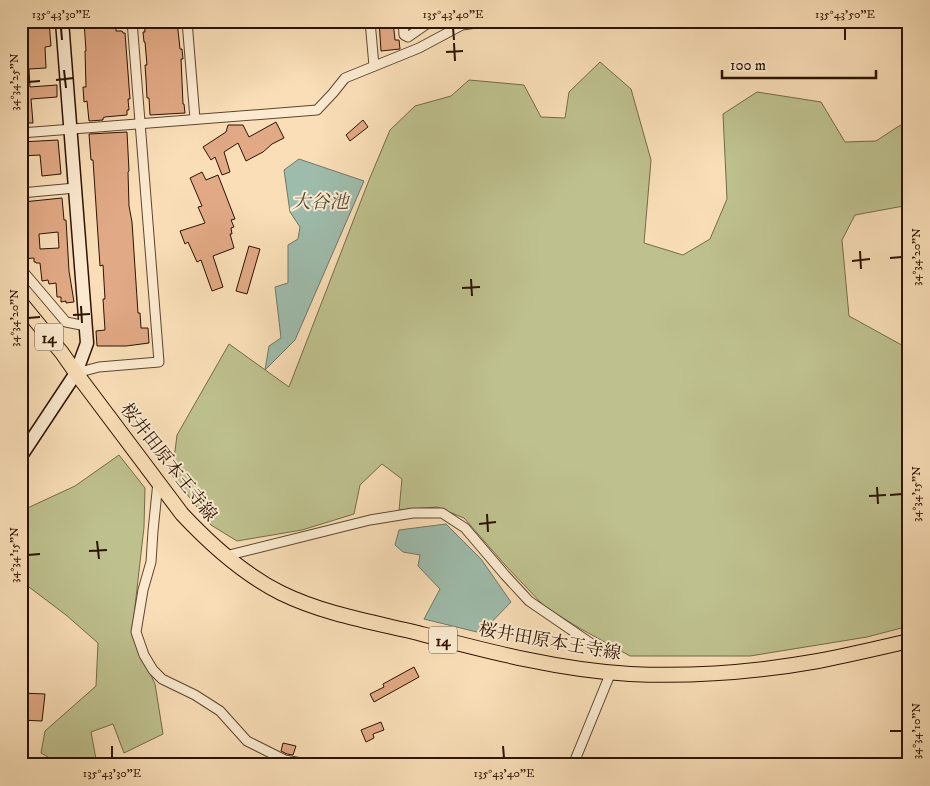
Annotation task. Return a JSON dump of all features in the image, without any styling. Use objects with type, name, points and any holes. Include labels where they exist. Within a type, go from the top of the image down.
[{"type":"main road","name":"桜井田原本王寺線","points":[[21,303],[62,353],[182,514],[200,533],[225,556],[281,593],[324,610],[526,659],[574,668],[630,674],[693,674],[745,671],[819,660],[909,641]]},
{"type":"street","points":[[21,456],[76,374],[87,343],[62,21]]},
{"type":"street","points":[[76,374],[99,367],[158,362],[132,21]]},
{"type":"street","points":[[187,21],[194,120]]},
{"type":"street","points":[[370,21],[374,66]]},
{"type":"street","points":[[403,21],[404,35],[408,37],[431,21]]},
{"type":"street","points":[[21,133],[317,110],[334,93],[345,78],[419,48],[462,25],[492,21]]},
{"type":"street","points":[[21,193],[75,188]]},
{"type":"street","points":[[21,269],[66,322],[86,326]]},
{"type":"street","points":[[158,482],[151,562],[143,590],[136,632],[144,656],[153,670],[162,679],[195,695],[220,711],[247,741],[285,760],[312,765]]},
{"type":"street","points":[[225,556],[370,520],[413,513],[442,513],[465,528],[529,600],[604,653]]},
{"type":"street","points":[[574,765],[611,672]]},
{"type":"green space","points":[[600,62],[631,89],[651,160],[644,243],[683,255],[710,239],[727,199],[723,114],[757,92],[821,102],[845,142],[876,141],[899,126],[909,124],[909,205],[855,215],[842,240],[849,316],[909,349],[909,626],[867,637],[750,656],[630,656],[545,607],[464,518],[437,507],[399,510],[402,479],[382,464],[360,485],[354,514],[302,530],[237,541],[211,525],[172,475],[177,435],[229,344],[289,387],[390,130],[415,106],[451,96],[469,80],[524,85],[541,117],[565,118],[569,92]]},
{"type":"green space","points":[[119,455],[145,488],[144,527],[132,633],[155,684],[163,734],[124,753],[113,724],[91,732],[96,759],[92,765],[54,765],[53,760],[41,753],[45,731],[96,686],[98,643],[66,615],[21,581],[21,511],[75,486]]},
{"type":"water","name":"大谷池","points":[[299,159],[364,181],[295,340],[265,370],[269,346],[281,338],[275,287],[288,283],[288,245],[298,239],[300,227],[290,212],[284,170]]},
{"type":"water","points":[[446,524],[481,559],[511,602],[481,633],[424,619],[440,589],[418,566],[420,555],[403,552],[395,545],[399,530]]},
{"type":"building","points":[[21,21],[49,21],[51,46],[45,47],[46,68],[29,69],[30,87],[57,85],[57,97],[31,99],[33,123],[21,123]]},
{"type":"building","points":[[84,21],[116,21],[116,31],[125,33],[130,99],[128,99],[129,110],[127,110],[127,115],[89,121],[87,101],[84,102],[83,87],[86,87]]},
{"type":"building","points":[[144,21],[177,21],[183,59],[181,59],[185,113],[150,115],[149,98],[147,98]]},
{"type":"building","points":[[379,21],[393,21],[395,40],[399,40],[400,49],[381,51]]},
{"type":"building","points":[[363,120],[368,127],[350,141],[346,135]]},
{"type":"building","points":[[276,122],[284,138],[246,161],[238,143],[224,152],[230,172],[222,175],[215,157],[211,160],[203,147],[226,132],[228,125],[243,125],[249,137]]},
{"type":"building","points":[[127,132],[129,206],[132,222],[138,313],[140,313],[141,328],[148,328],[149,343],[126,346],[97,346],[96,331],[105,330],[103,299],[105,299],[103,265],[100,266],[93,160],[91,160],[89,134]]},
{"type":"building","points":[[58,140],[61,174],[42,176],[40,155],[21,156],[21,142]]},
{"type":"building","points":[[202,172],[206,180],[218,175],[235,219],[231,220],[234,227],[231,228],[232,234],[230,234],[234,248],[213,256],[223,287],[212,291],[201,260],[197,262],[188,242],[185,244],[180,231],[205,223],[198,207],[202,206],[190,178]]},
{"type":"building","points":[[62,198],[74,302],[61,302],[61,297],[57,297],[56,283],[49,284],[48,280],[42,281],[40,263],[34,262],[34,258],[23,259],[21,224],[25,223],[23,202]],"holes":[[[58,232],[59,248],[40,249],[39,234]]]},
{"type":"building","points":[[249,246],[260,249],[247,294],[236,291]]},
{"type":"building","points":[[414,667],[419,677],[374,702],[370,694],[384,687],[383,684]]},
{"type":"building","points":[[21,693],[45,694],[42,721],[21,720]]},
{"type":"building","points":[[381,722],[384,730],[373,734],[374,738],[366,742],[361,730]]},
{"type":"building","points":[[283,743],[296,746],[293,755],[281,751]]}]
